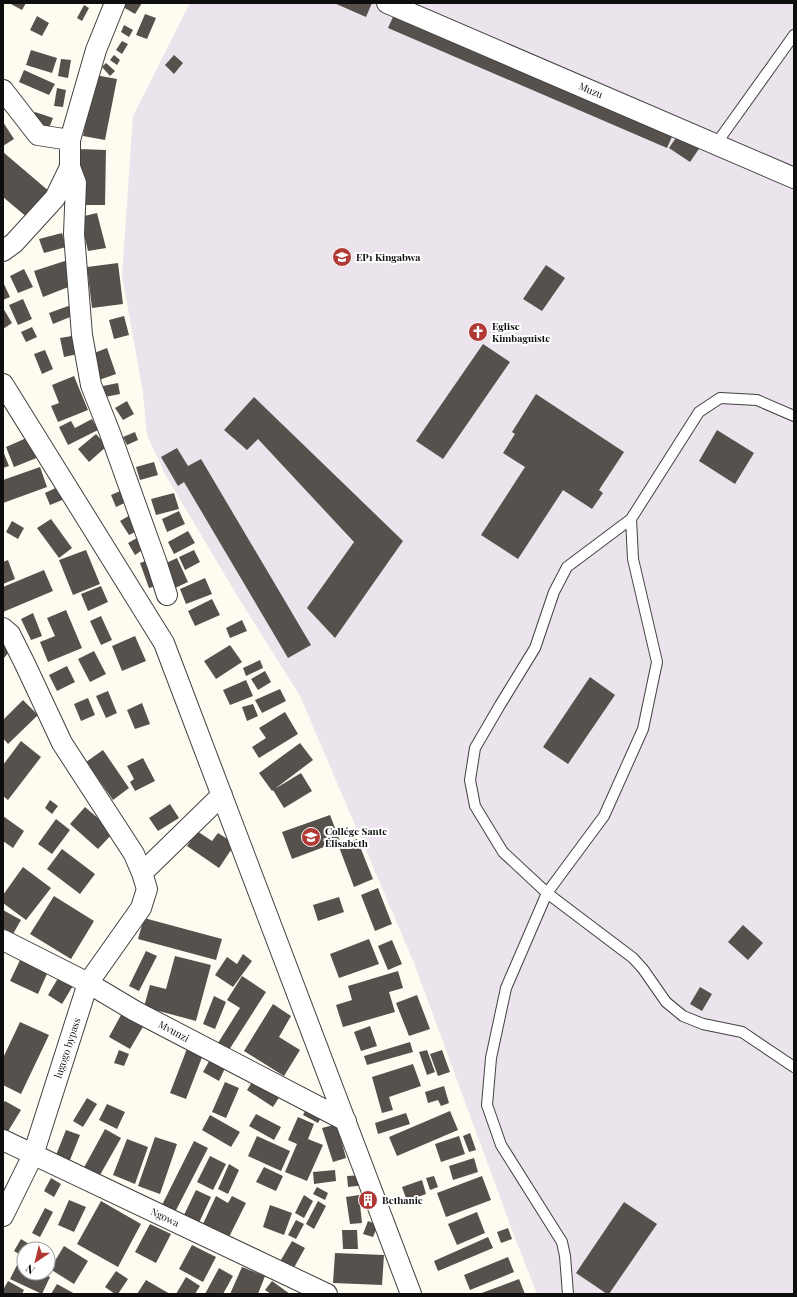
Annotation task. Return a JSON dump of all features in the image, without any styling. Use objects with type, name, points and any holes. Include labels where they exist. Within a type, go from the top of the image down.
[{"type":"street","points":[[115,3],[96,50],[70,140],[70,167],[76,183],[74,234],[82,335],[91,385],[118,455],[167,595]]},
{"type":"street","name":"Muzu","points":[[387,3],[794,178]]},
{"type":"street","points":[[3,90],[38,135],[70,140]]},
{"type":"street","points":[[3,251],[14,243],[55,198],[70,167]]},
{"type":"street","points":[[3,384],[164,643],[411,1294]]},
{"type":"street","points":[[3,628],[10,634],[62,743],[134,854],[145,881],[222,795]]},
{"type":"street","name":"lugogo bypass","points":[[3,1216],[33,1155],[88,983],[141,908],[145,881]]},
{"type":"street","name":"Mvunzi","points":[[3,940],[88,983],[135,1011],[346,1121]]},
{"type":"street","name":"Ngowa","points":[[3,1140],[327,1294]]},
{"type":"lane","points":[[716,144],[794,35]]},
{"type":"lane","points":[[794,416],[757,400],[720,398],[699,412],[632,519],[567,567],[554,592],[536,648],[475,748],[470,780],[475,806],[503,852],[547,893],[633,958],[643,969],[666,1002],[683,1016],[703,1024],[742,1032],[794,1067]]},
{"type":"lane","points":[[568,1294],[565,1256],[562,1242],[501,1145],[487,1105],[491,1058],[506,988],[547,893],[604,816],[643,730],[657,662],[633,559],[632,519]]},
{"type":"shaded area","points":[[190,3],[794,3],[794,1294],[537,1294],[414,963],[300,696],[238,597],[166,476],[147,435],[143,393],[122,275],[133,116]]},
{"type":"building","points":[[9,3],[26,3],[22,10]]},
{"type":"building","points":[[126,3],[142,3],[135,14],[123,7]]},
{"type":"building","points":[[334,3],[372,3],[366,17]]},
{"type":"building","points":[[84,5],[89,8],[82,21],[77,18]]},
{"type":"building","points":[[396,10],[675,130],[667,148],[388,28]]},
{"type":"building","points":[[145,14],[156,18],[147,39],[136,35]]},
{"type":"building","points":[[37,16],[49,23],[42,36],[30,30]]},
{"type":"building","points":[[124,25],[133,30],[129,37],[121,32]]},
{"type":"building","points":[[122,41],[128,44],[122,54],[116,50]]},
{"type":"building","points":[[31,50],[57,58],[52,73],[26,65]]},
{"type":"building","points":[[114,55],[120,60],[117,65],[110,60]]},
{"type":"building","points":[[174,55],[183,63],[174,74],[165,65]]},
{"type":"building","points":[[61,59],[71,60],[68,78],[58,76]]},
{"type":"building","points":[[106,63],[115,71],[110,76],[102,67]]},
{"type":"building","points":[[24,70],[55,84],[49,95],[19,82]]},
{"type":"building","points":[[95,75],[117,79],[105,140],[83,136]]},
{"type":"building","points":[[57,88],[66,90],[63,107],[54,106]]},
{"type":"building","points":[[35,112],[53,118],[49,128],[32,122]]},
{"type":"building","points":[[3,122],[14,139],[3,146]]},
{"type":"building","points":[[682,129],[703,143],[690,162],[669,148]]},
{"type":"building","points":[[79,149],[106,150],[105,205],[79,205]]},
{"type":"building","points":[[3,152],[50,192],[28,218],[3,197]]},
{"type":"building","points":[[97,213],[106,248],[88,251],[80,217]]},
{"type":"building","points":[[62,233],[66,247],[44,253],[39,239]]},
{"type":"building","points":[[71,259],[76,284],[43,297],[34,271]]},
{"type":"building","points":[[118,263],[123,304],[92,308],[87,267]]},
{"type":"building","points":[[546,265],[565,278],[542,311],[523,299]]},
{"type":"building","points":[[24,269],[33,287],[18,293],[10,276]]},
{"type":"building","points":[[3,282],[10,297],[3,300]]},
{"type":"building","points":[[23,299],[32,319],[18,325],[9,305]]},
{"type":"building","points":[[71,305],[75,315],[53,324],[49,313]]},
{"type":"building","points":[[3,308],[12,323],[3,329]]},
{"type":"building","points":[[124,316],[129,335],[114,339],[109,320]]},
{"type":"building","points":[[32,327],[37,337],[26,342],[21,332]]},
{"type":"building","points":[[78,335],[82,353],[64,357],[60,338]]},
{"type":"building","points":[[483,344],[510,362],[443,459],[416,441]]},
{"type":"building","points":[[107,348],[116,374],[99,380],[89,355]]},
{"type":"building","points":[[45,350],[53,369],[42,374],[34,354]]},
{"type":"building","points":[[74,376],[88,410],[58,422],[51,406],[59,403],[52,385]]},
{"type":"building","points":[[118,383],[120,394],[105,397],[103,386]]},
{"type":"building","points":[[536,394],[624,452],[599,490],[603,493],[592,509],[563,490],[518,559],[481,535],[525,467],[503,453],[515,434],[512,432]]},
{"type":"building","points":[[254,397],[403,541],[335,638],[307,608],[354,542],[258,439],[247,450],[224,430]]},
{"type":"building","points":[[127,401],[134,414],[123,420],[115,408]]},
{"type":"building","points":[[92,419],[98,430],[68,445],[59,427],[71,421],[75,428]]},
{"type":"building","points":[[717,430],[754,453],[735,484],[699,461]]},
{"type":"building","points":[[135,432],[138,440],[127,445],[123,437]]},
{"type":"building","points":[[96,434],[107,446],[89,462],[78,449]]},
{"type":"building","points":[[31,436],[39,457],[14,467],[6,447]]},
{"type":"building","points":[[177,448],[188,466],[201,459],[311,645],[288,658],[184,482],[178,486],[161,457]]},
{"type":"building","points":[[3,451],[9,466],[3,468]]},
{"type":"building","points":[[154,462],[158,475],[140,480],[136,467]]},
{"type":"building","points":[[40,467],[47,487],[3,503],[3,480]]},
{"type":"building","points":[[62,485],[67,498],[50,505],[45,493]]},
{"type":"building","points":[[125,489],[131,500],[116,507],[111,495]]},
{"type":"building","points":[[174,493],[179,509],[156,515],[151,499]]},
{"type":"building","points":[[179,511],[185,524],[167,532],[162,519]]},
{"type":"building","points":[[132,514],[141,529],[129,535],[120,521]]},
{"type":"building","points":[[51,519],[72,548],[59,558],[37,528]]},
{"type":"building","points":[[12,521],[24,528],[18,539],[6,532]]},
{"type":"building","points":[[188,531],[195,543],[174,554],[168,542]]},
{"type":"building","points":[[137,538],[144,549],[135,555],[128,543]]},
{"type":"building","points":[[86,550],[100,584],[73,595],[59,560]]},
{"type":"building","points":[[194,550],[200,562],[185,570],[179,557]]},
{"type":"building","points":[[177,558],[188,582],[173,589],[162,565]]},
{"type":"building","points":[[151,559],[160,585],[149,588],[140,563]]},
{"type":"building","points":[[8,560],[15,579],[3,584],[3,562]]},
{"type":"building","points":[[44,570],[53,591],[3,612],[3,587]]},
{"type":"building","points":[[205,578],[212,594],[186,604],[180,589]]},
{"type":"building","points":[[101,586],[108,602],[88,611],[81,594]]},
{"type":"building","points":[[212,599],[220,615],[195,626],[188,611]]},
{"type":"building","points":[[66,610],[82,648],[48,662],[40,642],[55,636],[47,618]]},
{"type":"building","points":[[33,613],[42,636],[31,640],[21,619]]},
{"type":"building","points":[[101,616],[112,640],[101,645],[90,621]]},
{"type":"building","points":[[242,620],[247,631],[230,638],[226,628]]},
{"type":"building","points":[[135,636],[146,661],[122,671],[112,646]]},
{"type":"building","points":[[3,643],[11,650],[3,659]]},
{"type":"building","points":[[230,645],[242,662],[216,679],[204,661]]},
{"type":"building","points":[[94,651],[106,674],[90,682],[78,659]]},
{"type":"building","points":[[260,660],[263,668],[246,676],[243,668]]},
{"type":"building","points":[[67,666],[75,682],[57,691],[49,675]]},
{"type":"building","points":[[265,671],[271,682],[258,690],[251,679]]},
{"type":"building","points":[[590,677],[615,695],[568,764],[543,747]]},
{"type":"building","points":[[246,680],[253,696],[230,705],[223,690]]},
{"type":"building","points":[[280,689],[286,701],[262,713],[255,700]]},
{"type":"building","points":[[108,691],[117,713],[106,718],[96,696]]},
{"type":"building","points":[[88,698],[95,715],[81,721],[74,704]]},
{"type":"building","points":[[23,700],[38,715],[8,744],[3,738],[3,720]]},
{"type":"building","points":[[142,703],[150,724],[135,729],[127,710]]},
{"type":"building","points":[[253,704],[258,716],[247,721],[242,707]]},
{"type":"building","points":[[285,712],[298,734],[259,758],[252,747],[266,738],[259,728]]},
{"type":"building","points":[[21,741],[41,757],[8,800],[3,796],[3,765]]},
{"type":"building","points":[[300,743],[313,760],[272,791],[259,773]]},
{"type":"building","points":[[103,750],[129,788],[113,800],[86,762]]},
{"type":"building","points":[[143,758],[155,781],[135,791],[130,782],[134,779],[127,766]]},
{"type":"building","points":[[301,773],[312,791],[284,808],[273,790]]},
{"type":"building","points":[[50,800],[58,806],[52,814],[45,808]]},
{"type":"building","points":[[170,804],[179,818],[158,831],[149,818]]},
{"type":"building","points":[[85,807],[114,832],[98,849],[70,824]]},
{"type":"building","name":"Collége Sante Élisabeth","points":[[330,815],[340,841],[292,859],[282,832]]},
{"type":"building","points":[[3,816],[24,831],[13,848],[3,841]]},
{"type":"building","points":[[56,819],[70,830],[52,854],[38,844]]},
{"type":"building","points":[[197,831],[212,841],[218,833],[235,844],[219,868],[187,846]]},
{"type":"building","points":[[357,839],[373,879],[354,887],[339,847]]},
{"type":"building","points":[[62,849],[95,874],[80,894],[47,869]]},
{"type":"building","points":[[23,867],[51,888],[26,920],[3,903],[3,895]]},
{"type":"building","points":[[378,888],[392,924],[375,931],[361,895]]},
{"type":"building","points":[[54,896],[94,921],[71,959],[30,934]]},
{"type":"building","points":[[339,897],[344,912],[318,921],[313,905]]},
{"type":"building","points":[[3,910],[21,920],[13,934],[3,928]]},
{"type":"building","points":[[144,918],[222,939],[216,960],[138,939]]},
{"type":"building","points":[[743,925],[763,943],[748,960],[728,942]]},
{"type":"building","points":[[369,939],[379,964],[339,978],[330,954]]},
{"type":"building","points":[[392,940],[402,964],[388,970],[378,946]]},
{"type":"building","points":[[146,951],[157,956],[139,991],[129,986]]},
{"type":"building","points":[[23,954],[50,967],[38,994],[10,981]]},
{"type":"building","points":[[243,954],[252,961],[233,987],[215,975],[227,957],[237,964]]},
{"type":"building","points":[[175,956],[211,965],[196,1021],[144,1007],[150,985],[166,989]]},
{"type":"building","points":[[398,971],[403,988],[389,992],[395,1012],[343,1027],[336,1005],[352,1000],[348,986]]},
{"type":"building","points":[[60,975],[74,984],[62,1004],[48,995]]},
{"type":"building","points":[[242,976],[266,992],[229,1050],[218,1043],[240,1008],[227,1000]]},
{"type":"building","points":[[700,987],[712,994],[702,1011],[690,1004]]},
{"type":"building","points":[[417,995],[430,1029],[409,1036],[396,1003]]},
{"type":"building","points":[[214,996],[226,1002],[215,1029],[203,1024]]},
{"type":"building","points":[[273,1004],[291,1016],[279,1037],[300,1050],[284,1076],[244,1051]]},
{"type":"building","points":[[122,1013],[144,1025],[130,1049],[109,1037]]},
{"type":"building","points":[[20,1022],[49,1035],[21,1094],[3,1085],[3,1058]]},
{"type":"building","points":[[370,1026],[377,1046],[361,1051],[354,1032]]},
{"type":"building","points":[[410,1042],[413,1052],[367,1065],[364,1056]]},
{"type":"building","points":[[188,1046],[204,1052],[186,1099],[170,1093]]},
{"type":"building","points":[[119,1050],[129,1054],[124,1066],[114,1063]]},
{"type":"building","points":[[427,1050],[435,1072],[427,1075],[419,1052]]},
{"type":"building","points":[[442,1050],[450,1072],[438,1076],[430,1054]]},
{"type":"building","points":[[212,1056],[227,1064],[219,1081],[203,1072]]},
{"type":"building","points":[[413,1064],[421,1086],[389,1097],[393,1110],[382,1113],[372,1077]]},
{"type":"building","points":[[254,1079],[280,1096],[273,1107],[247,1090]]},
{"type":"building","points":[[225,1082],[239,1088],[226,1118],[212,1112]]},
{"type":"building","points":[[444,1086],[449,1103],[441,1106],[438,1100],[428,1103],[425,1092]]},
{"type":"building","points":[[87,1098],[97,1104],[83,1127],[73,1121]]},
{"type":"building","points":[[5,1101],[21,1110],[7,1133],[3,1131],[3,1104]]},
{"type":"building","points":[[107,1104],[125,1112],[117,1129],[99,1120]]},
{"type":"building","points":[[309,1104],[324,1112],[318,1123],[303,1115]]},
{"type":"building","points":[[450,1111],[458,1130],[397,1156],[389,1137]]},
{"type":"building","points":[[406,1113],[410,1124],[378,1134],[375,1123]]},
{"type":"building","points":[[256,1114],[281,1127],[274,1140],[249,1126]]},
{"type":"building","points":[[210,1115],[240,1132],[231,1147],[202,1130]]},
{"type":"building","points":[[298,1117],[314,1124],[308,1139],[323,1145],[307,1181],[285,1172],[297,1144],[288,1140]]},
{"type":"building","points":[[337,1124],[346,1158],[333,1162],[322,1128]]},
{"type":"building","points":[[105,1129],[121,1138],[96,1182],[81,1173]]},
{"type":"building","points":[[66,1130],[80,1135],[70,1160],[56,1155]]},
{"type":"building","points":[[470,1133],[476,1150],[469,1152],[463,1136]]},
{"type":"building","points":[[257,1136],[290,1151],[281,1171],[248,1156]]},
{"type":"building","points":[[459,1136],[465,1154],[441,1162],[435,1144]]},
{"type":"building","points":[[155,1137],[177,1144],[160,1194],[138,1186]]},
{"type":"building","points":[[127,1139],[148,1147],[135,1184],[113,1175]]},
{"type":"building","points":[[194,1141],[208,1148],[172,1218],[159,1211]]},
{"type":"building","points":[[210,1156],[226,1164],[213,1190],[197,1182]]},
{"type":"building","points":[[474,1158],[478,1172],[453,1180],[449,1166]]},
{"type":"building","points":[[229,1164],[239,1170],[228,1194],[218,1189]]},
{"type":"building","points":[[264,1167],[283,1176],[276,1191],[256,1182]]},
{"type":"building","points":[[335,1170],[336,1181],[314,1184],[313,1172]]},
{"type":"building","points":[[365,1175],[365,1185],[348,1187],[347,1176]]},
{"type":"building","points":[[434,1176],[438,1187],[430,1190],[426,1178]]},
{"type":"building","points":[[482,1176],[491,1200],[446,1217],[437,1193]]},
{"type":"building","points":[[51,1178],[61,1184],[54,1197],[44,1191]]},
{"type":"building","points":[[422,1180],[426,1194],[407,1201],[402,1187]]},
{"type":"building","points":[[317,1187],[328,1193],[325,1200],[313,1194]]},
{"type":"building","points":[[196,1190],[211,1197],[197,1227],[182,1219]]},
{"type":"building","points":[[304,1195],[313,1201],[304,1218],[295,1213]]},
{"type":"building","points":[[359,1195],[362,1223],[350,1224],[346,1197]]},
{"type":"building","points":[[216,1196],[228,1203],[232,1196],[246,1203],[229,1237],[203,1224]]},
{"type":"building","points":[[69,1200],[86,1207],[74,1232],[58,1225]]},
{"type":"building","points":[[101,1201],[141,1224],[118,1267],[77,1244]]},
{"type":"building","points":[[318,1201],[326,1206],[314,1229],[306,1224]]},
{"type":"building","points":[[624,1202],[657,1224],[609,1294],[607,1294],[576,1273]]},
{"type":"building","points":[[270,1205],[292,1213],[284,1235],[263,1227]]},
{"type":"building","points":[[45,1208],[53,1212],[40,1237],[32,1233]]},
{"type":"building","points":[[477,1212],[485,1233],[457,1245],[448,1224]]},
{"type":"building","points":[[296,1220],[304,1224],[296,1239],[288,1235]]},
{"type":"building","points":[[368,1221],[378,1225],[373,1237],[363,1234]]},
{"type":"building","points":[[150,1224],[171,1234],[156,1263],[135,1252]]},
{"type":"building","points":[[508,1228],[512,1239],[501,1243],[497,1232]]},
{"type":"building","points":[[342,1230],[357,1230],[358,1249],[343,1249]]},
{"type":"building","points":[[488,1237],[493,1248],[438,1271],[434,1261]]},
{"type":"building","points":[[292,1241],[305,1248],[291,1273],[278,1265]]},
{"type":"building","points":[[192,1245],[216,1257],[203,1282],[179,1269]]},
{"type":"building","points":[[64,1246],[88,1261],[74,1284],[56,1273],[56,1259]]},
{"type":"building","points":[[335,1253],[384,1255],[382,1285],[333,1283]]},
{"type":"building","points":[[508,1257],[514,1272],[470,1290],[464,1275]]},
{"type":"building","points":[[16,1267],[16,1281],[48,1281],[42,1294],[10,1279]]},
{"type":"building","points":[[242,1267],[265,1276],[258,1294],[230,1294]]},
{"type":"building","points":[[219,1268],[233,1276],[223,1294],[205,1294]]},
{"type":"building","points":[[116,1271],[128,1279],[118,1294],[115,1294],[105,1287]]},
{"type":"building","points":[[186,1277],[200,1286],[195,1294],[176,1294]]},
{"type":"building","points":[[519,1279],[525,1294],[479,1294]]},
{"type":"building","points":[[146,1280],[170,1294],[137,1294]]},
{"type":"building","points":[[8,1281],[24,1290],[22,1294],[3,1294],[3,1290]]},
{"type":"building","points":[[272,1281],[290,1294],[271,1294],[265,1290]]},
{"type":"building","points":[[57,1284],[75,1294],[51,1294]]},
{"type":"place","name":"EP1 Kingabwa","points":[[342,257]]},
{"type":"place","name":"Eglise Kimbaguiste","points":[[478,332]]},
{"type":"place","name":"Collége Sante Élisabeth","points":[[311,837]]},
{"type":"place","name":"Bethanie","points":[[368,1200]]}]
